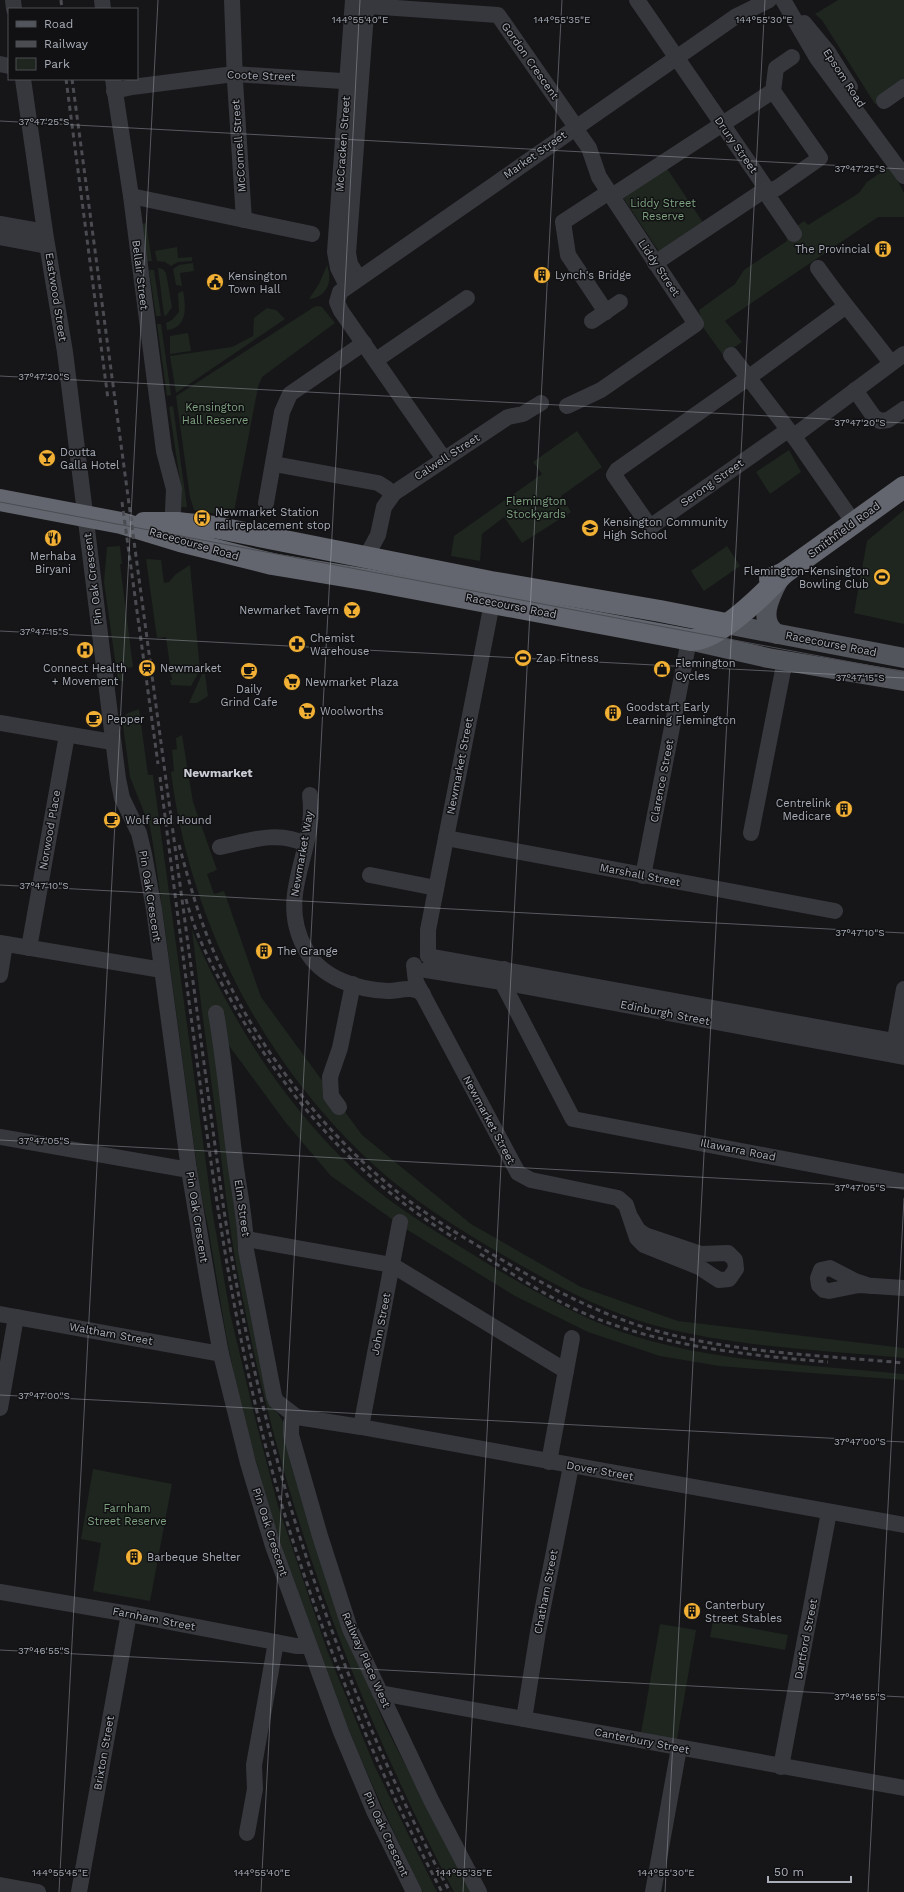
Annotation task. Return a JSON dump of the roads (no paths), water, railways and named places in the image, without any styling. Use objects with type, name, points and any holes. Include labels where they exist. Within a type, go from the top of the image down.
[{"type":"highway","name":"Smithfield Road","points":[[689,640],[692,631],[716,622],[750,590],[782,574],[904,487]]},
{"type":"highway","name":"Racecourse Road","points":[[0,500],[131,523],[175,523],[204,526],[375,559],[492,592],[689,640]]},
{"type":"highway","name":"Racecourse Road","points":[[131,523],[180,541],[261,561],[716,622]]},
{"type":"highway","points":[[261,561],[265,538]]},
{"type":"main road","points":[[777,634],[770,627],[766,612],[770,596],[782,574]]},
{"type":"main road","name":"Racecourse Road","points":[[716,622],[904,658]]},
{"type":"main road","name":"Racecourse Road","points":[[689,640],[732,650],[904,681]]},
{"type":"street","name":"McConnell Street","points":[[232,0],[234,74],[244,220]]},
{"type":"street","name":"Drury Street","points":[[637,0],[766,190],[770,199],[794,234]]},
{"type":"street","name":"Market Street","points":[[735,17],[752,0]]},
{"type":"street","name":"Market Street","points":[[348,287],[735,17],[769,0]]},
{"type":"street","name":"Epsom Road","points":[[783,0],[828,52],[894,162],[904,176]]},
{"type":"street","name":"McCracken Street","points":[[360,3],[348,171],[336,259],[340,272],[348,287],[339,308],[444,459]]},
{"type":"street","name":"Gordon Crescent","points":[[360,3],[498,15],[575,128]]},
{"type":"street","points":[[655,263],[766,190],[777,188],[820,157],[772,88],[776,68],[792,57]]},
{"type":"street","name":"Coote Street","points":[[114,85],[132,87],[234,74],[354,82]]},
{"type":"street","name":"Eastwood Street","points":[[23,80],[46,239],[65,352],[85,516]]},
{"type":"street","name":"Bellair Street","points":[[114,85],[168,471],[174,489],[173,511],[175,523]]},
{"type":"street","points":[[884,101],[904,87]]},
{"type":"street","points":[[606,312],[567,254],[563,222],[773,91]]},
{"type":"street","name":"Liddy Street","points":[[567,406],[601,390],[696,324],[610,194],[598,174],[588,146],[575,128]]},
{"type":"street","points":[[130,196],[312,234]]},
{"type":"street","points":[[0,224],[46,239]]},
{"type":"street","points":[[0,237],[46,239]]},
{"type":"street","points":[[791,433],[898,359],[846,306],[818,268]]},
{"type":"street","points":[[376,360],[467,298]]},
{"type":"street","points":[[592,321],[620,302]]},
{"type":"street","points":[[748,378],[846,306]]},
{"type":"street","points":[[266,503],[282,412],[290,394],[364,343]]},
{"type":"street","points":[[732,355],[791,433],[854,522]]},
{"type":"street","name":"Serong Street","points":[[748,378],[617,470],[614,474],[650,526],[791,433]]},
{"type":"street","points":[[855,390],[874,417],[880,421],[889,419],[904,409]]},
{"type":"street","name":"Calwell Street","points":[[392,494],[508,417],[523,414],[541,403]]},
{"type":"street","points":[[274,464],[376,483],[385,487],[392,494],[384,509],[378,535],[375,559]]},
{"type":"street","name":"Bellair Street","points":[[131,523],[153,518],[161,511],[168,471]]},
{"type":"street","name":"Pin Oak Crescent","points":[[85,516],[112,742],[122,798],[139,834],[154,909],[189,1170],[221,1354],[248,1463],[273,1546],[309,1646],[374,1811],[414,1892]]},
{"type":"street","name":"Newmarket Street","points":[[492,592],[446,838],[428,930],[424,943],[422,964],[423,994],[496,1135],[518,1173],[531,1180],[618,1198],[626,1205],[639,1240],[648,1248],[699,1267],[719,1280],[729,1279],[734,1272],[735,1260],[731,1254],[726,1252],[701,1254],[654,1238],[638,1230],[631,1218]]},
{"type":"street","name":"Clarence Street","points":[[643,876],[689,640]]},
{"type":"street","points":[[751,833],[785,660]]},
{"type":"street","points":[[0,723],[112,742]]},
{"type":"street","name":"Norwood Place","points":[[29,948],[67,735]]},
{"type":"street","name":"Newmarket Way","points":[[310,795],[310,819],[297,874],[294,899],[295,920],[299,935],[306,951],[320,968],[334,977],[353,984],[382,990],[410,989],[423,994]]},
{"type":"street","points":[[220,848],[260,839],[283,837],[294,838],[305,844]]},
{"type":"street","name":"Marshall Street","points":[[446,838],[835,911]]},
{"type":"street","points":[[370,875],[436,888]]},
{"type":"street","points":[[0,976],[3,944],[162,970]]},
{"type":"street","points":[[398,990],[411,984],[422,964]]},
{"type":"street","name":"Edinburgh Street","points":[[422,964],[503,976],[899,1049]]},
{"type":"street","name":"Illawarra Road","points":[[503,976],[573,1119],[904,1182]]},
{"type":"street","points":[[339,1107],[331,1096],[330,1077],[340,1048],[353,984]]},
{"type":"street","points":[[899,1049],[904,989]]},
{"type":"street","name":"Elm Street","points":[[216,1013],[224,1057],[236,1169],[247,1239],[247,1255],[276,1401],[294,1419]]},
{"type":"street","points":[[0,1137],[189,1170]]},
{"type":"street","name":"John Street","points":[[361,1427],[400,1222]]},
{"type":"street","points":[[247,1239],[392,1266],[566,1371]]},
{"type":"street","points":[[870,1286],[904,1288]]},
{"type":"street","name":"Waltham Street","points":[[0,1314],[221,1354]]},
{"type":"street","points":[[0,1408],[16,1317]]},
{"type":"street","points":[[549,1462],[572,1338]]},
{"type":"street","name":"Dover Street","points":[[294,1419],[361,1427],[904,1526]]},
{"type":"street","name":"Railway Place West","points":[[294,1419],[291,1435],[326,1555],[350,1629],[431,1800],[479,1892]]},
{"type":"street","name":"Chatham Street","points":[[524,1718],[538,1632],[571,1466]]},
{"type":"street","name":"Dartford Street","points":[[781,1766],[829,1512]]},
{"type":"street","name":"Farnham Street","points":[[0,1592],[129,1614],[276,1642],[309,1646]]},
{"type":"street","name":"Brixton Street","points":[[79,1892],[129,1614]]},
{"type":"street","points":[[247,1833],[255,1789],[254,1765],[276,1642]]},
{"type":"street","name":"Canterbury Street","points":[[380,1693],[781,1766],[903,1784]]},
{"type":"street","points":[[653,1892],[679,1748]]},
{"type":"street","points":[[0,1885],[38,1892]]},
{"type":"tram line","points":[[0,502],[904,672]]},
{"type":"railway","points":[[61,0],[62,8]]},
{"type":"railway","points":[[66,80],[108,399]]},
{"type":"railway","points":[[72,80],[221,1190],[236,1282],[255,1372],[278,1462],[304,1551],[335,1639],[369,1725],[408,1809],[450,1892]]},
{"type":"railway","points":[[122,502],[158,764]]},
{"type":"railway","points":[[160,777],[219,1215],[242,1346],[262,1432],[296,1551],[338,1668],[387,1781],[442,1892]]},
{"type":"railway","points":[[179,845],[206,933],[222,970],[241,1006],[263,1042],[286,1076],[312,1109],[369,1168],[412,1203],[460,1235],[534,1278],[591,1307],[630,1323],[681,1337],[744,1348],[904,1363]]},
{"type":"railway","points":[[186,899],[195,928],[214,969],[236,1009],[281,1078],[331,1138],[359,1166],[389,1192],[421,1216],[456,1239]]},
{"type":"railway","points":[[480,1254],[560,1302],[617,1326],[647,1335],[706,1348],[828,1362]]},
{"type":"place","name":"The Provincial","points":[[883,249]]},
{"type":"place","name":"Lynch's Bridge","points":[[542,275]]},
{"type":"place","name":"Kensington Town Hall","points":[[215,282]]},
{"type":"place","name":"Doutta Galla Hotel","points":[[47,458]]},
{"type":"place","name":"Newmarket Station rail replacement stop","points":[[202,518]]},
{"type":"place","name":"Kensington Community High School","points":[[590,528]]},
{"type":"place","name":"Merhaba Biryani","points":[[53,538]]},
{"type":"place","name":"Flemington-Kensington Bowling Club","points":[[882,577]]},
{"type":"place","name":"Newmarket Tavern","points":[[352,610]]},
{"type":"place","name":"Chemist Warehouse","points":[[297,644]]},
{"type":"place","name":"Connect Health + Movement","points":[[85,650]]},
{"type":"place","name":"Zap Fitness","points":[[523,658]]},
{"type":"place","name":"Newmarket","points":[[147,668]]},
{"type":"place","name":"Flemington Cycles","points":[[662,669]]},
{"type":"place","name":"Daily Grind Cafe","points":[[249,671]]},
{"type":"place","name":"Newmarket Plaza","points":[[292,682]]},
{"type":"place","name":"Woolworths","points":[[307,711]]},
{"type":"place","name":"Goodstart Early Learning Flemington","points":[[613,713]]},
{"type":"place","name":"Pepper","points":[[94,719]]},
{"type":"place","name":"Centrelink Medicare","points":[[844,809]]},
{"type":"place","name":"Wolf and Hound","points":[[112,820]]},
{"type":"place","name":"The Grange","points":[[264,951]]},
{"type":"place","name":"Barbeque Shelter","points":[[134,1557]]},
{"type":"place","name":"Canterbury Street Stables","points":[[692,1611]]},
{"type":"district","name":"Newmarket","points":[[218,773]]},
{"type":"park label","name":"Liddy Street Reserve","points":[[663,209]]},
{"type":"park label","name":"Kensington Hall Reserve","points":[[215,413]]},
{"type":"park label","name":"Flemington Stockyards","points":[[536,507]]},
{"type":"park label","name":"Farnham Street Reserve","points":[[127,1514]]}]
